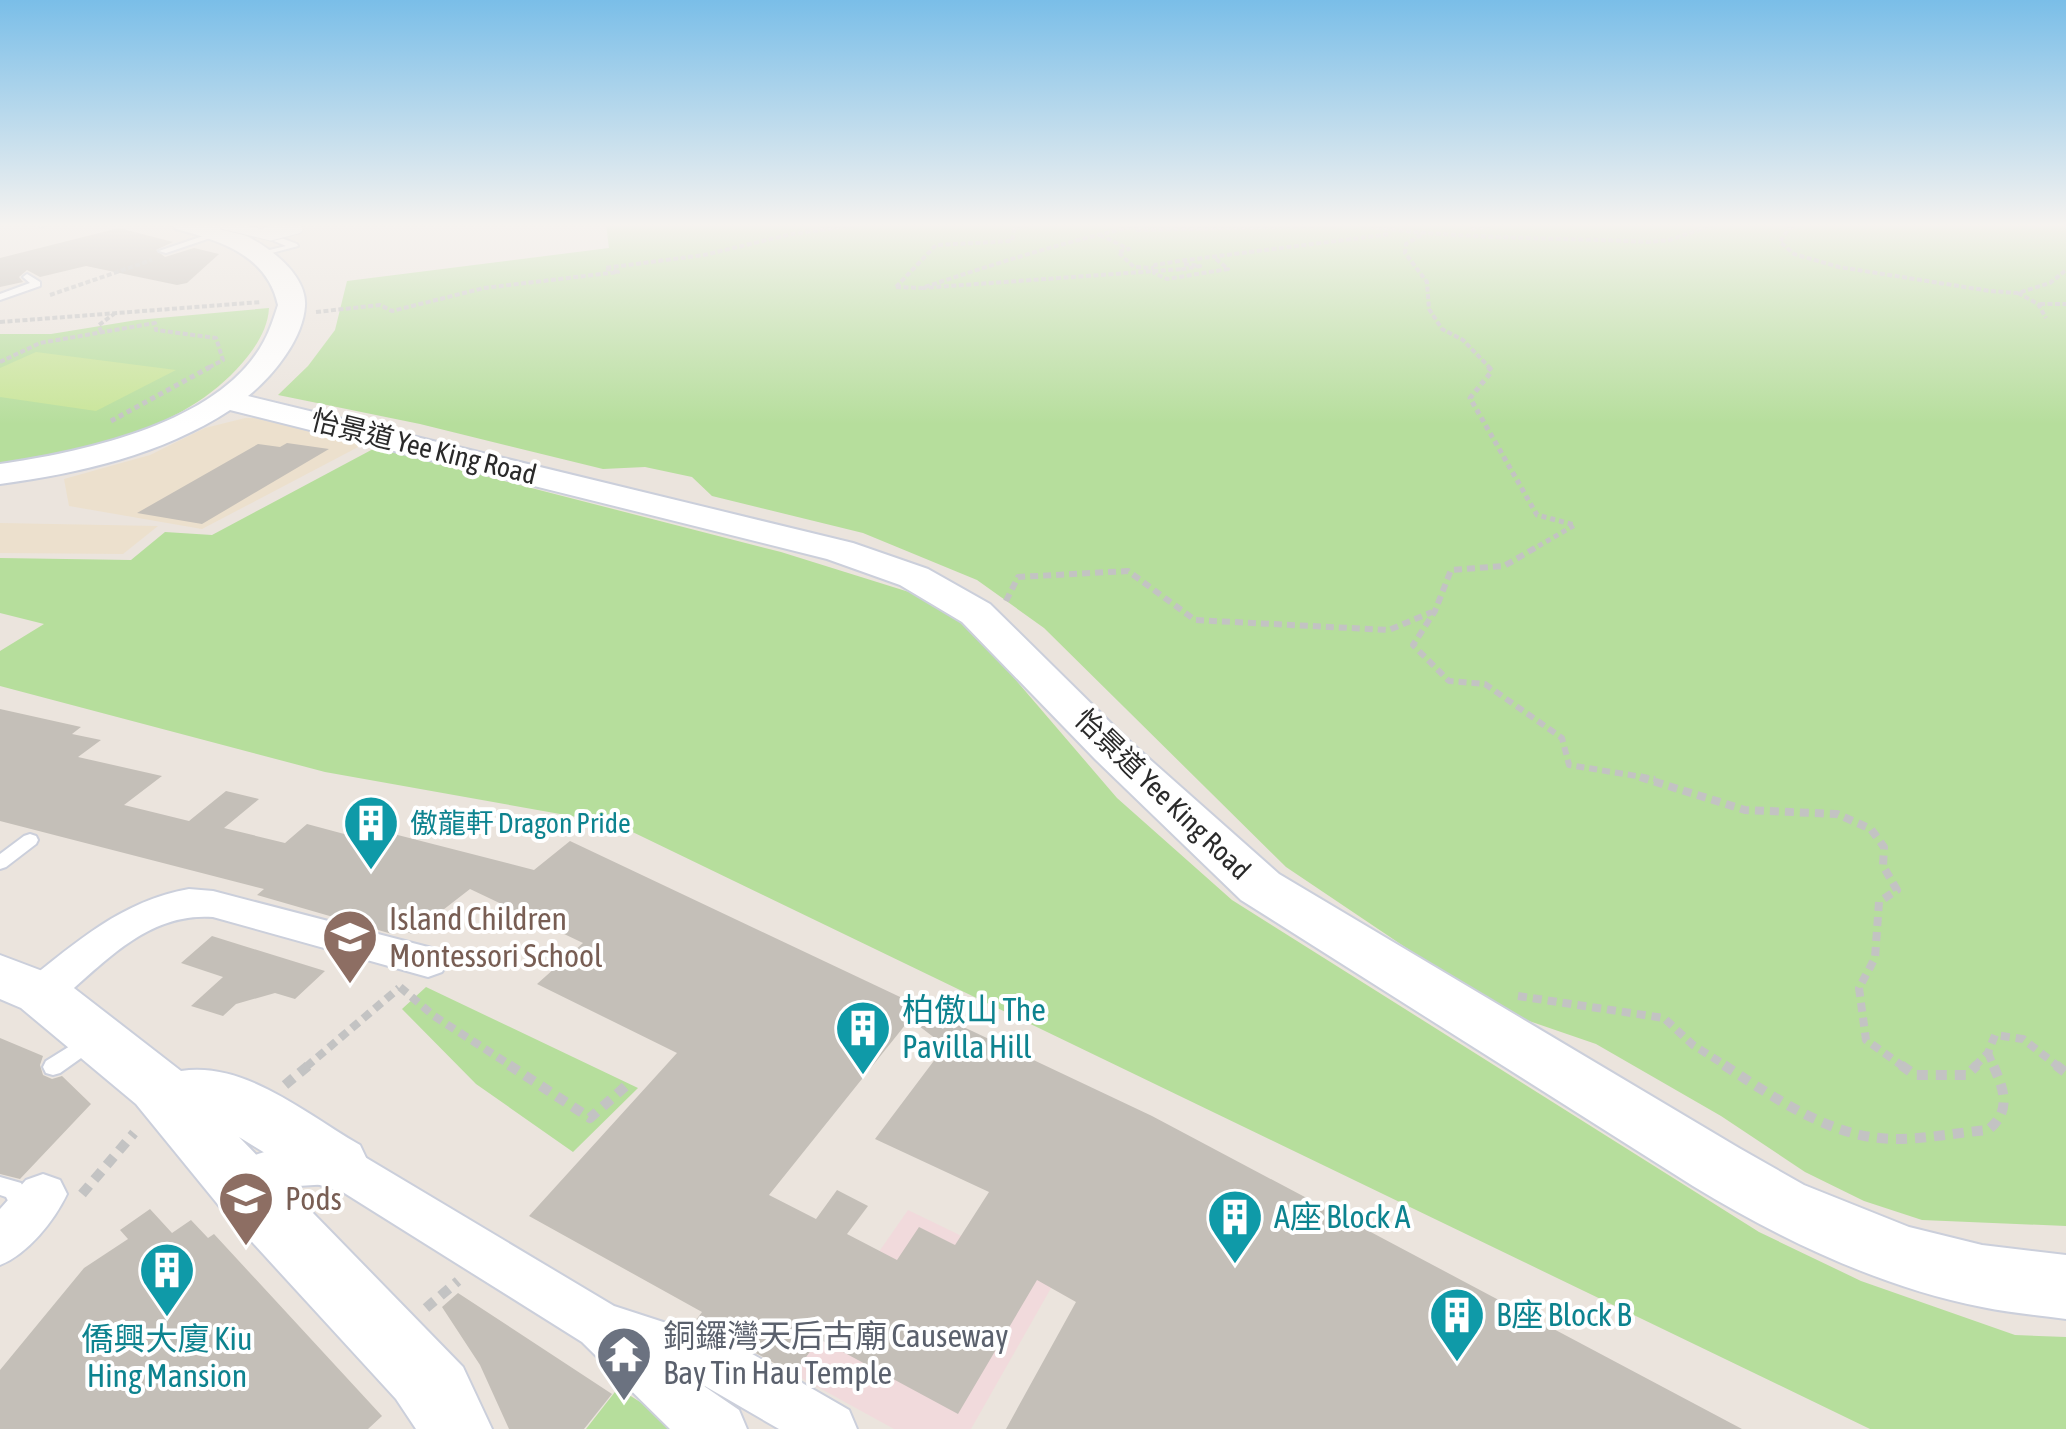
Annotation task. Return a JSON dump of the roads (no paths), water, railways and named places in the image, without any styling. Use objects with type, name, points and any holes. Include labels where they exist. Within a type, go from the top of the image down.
[{"type":"street","points":[[0,474],[105,452],[165,432],[226,400],[278,346],[290,315],[289,291]]},
{"type":"street","name":"怡景道 Yee King Road","points":[[226,400],[335,431],[840,551],[935,587],[994,628],[1112,750],[1260,887],[1408,980],[1780,1205],[1861,1240],[1942,1268],[2066,1287]]},
{"type":"street","points":[[414,983],[213,904],[181,902],[144,915],[21,985],[74,1052],[167,1098],[243,1187],[422,1374],[437,1392],[454,1429]]},
{"type":"street","points":[[167,1098],[205,1092],[221,1095],[337,1164],[600,1325],[686,1408],[720,1429]]},
{"type":"street","points":[[243,1187],[274,1168],[337,1164]]},
{"type":"street","points":[[600,1325],[721,1364],[830,1429]]},
{"type":"lane","points":[[0,863],[30,840]]},
{"type":"place","name":"傲龍軒 Dragon Pride","points":[[371,872]]},
{"type":"place","name":"Island Children Montessori School","points":[[350,986]]},
{"type":"place","name":"柏傲山 The Pavilla Hill","points":[[863,1077]]},
{"type":"place","name":"Pods","points":[[246,1248]]},
{"type":"place","name":"A座 Block A","points":[[1235,1266]]},
{"type":"place","name":"僑興大廈 Kiu Hing Mansion","points":[[167,1319]]},
{"type":"place","name":"B座 Block B","points":[[1457,1364]]},
{"type":"place","name":"銅鑼灣天后古廟 Causeway Bay Tin Hau Temple","points":[[624,1403]]}]
